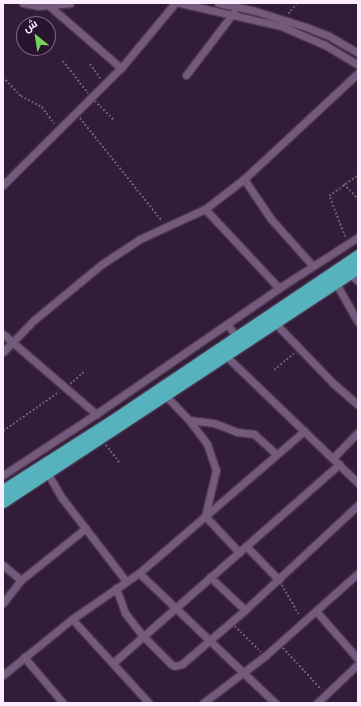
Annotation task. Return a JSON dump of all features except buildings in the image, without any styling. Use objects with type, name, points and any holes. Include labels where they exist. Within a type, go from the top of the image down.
[{"type":"highway","points":[[3,490],[111,421],[226,356],[275,323],[333,278],[358,255]]},
{"type":"highway","points":[[3,502],[48,474],[100,437],[236,336],[333,278],[354,270]]},
{"type":"street","points":[[23,3],[47,5],[70,3]]},
{"type":"street","points":[[3,185],[121,68],[175,3]]},
{"type":"street","points":[[180,3],[252,18],[301,33],[358,65]]},
{"type":"street","points":[[218,3],[284,19],[329,36],[358,54]]},
{"type":"street","points":[[47,5],[121,68]]},
{"type":"street","points":[[186,75],[233,15],[237,7]]},
{"type":"street","points":[[3,352],[13,344],[34,320],[102,264],[140,239],[205,209],[244,179],[358,73]]},
{"type":"street","points":[[244,179],[271,220],[313,266]]},
{"type":"street","points":[[205,209],[279,288]]},
{"type":"street","points":[[3,475],[96,414],[279,288],[358,237]]},
{"type":"street","points":[[354,270],[358,281]]},
{"type":"street","points":[[333,278],[358,322]]},
{"type":"street","points":[[275,323],[358,405]]},
{"type":"street","points":[[227,324],[236,336]]},
{"type":"street","points":[[3,334],[96,414]]},
{"type":"street","points":[[226,356],[358,483]]},
{"type":"street","points":[[162,391],[189,420],[207,444],[216,470],[205,516]]},
{"type":"street","points":[[189,420],[214,423],[237,432],[254,434],[276,454]]},
{"type":"street","points":[[3,675],[72,619],[139,573],[304,430]]},
{"type":"street","points":[[114,662],[246,546],[336,461],[358,432]]},
{"type":"street","points":[[48,474],[62,498],[126,581]]},
{"type":"street","points":[[116,588],[125,613],[143,636],[175,666],[182,664],[279,580],[358,505]]},
{"type":"street","points":[[205,516],[239,552]]},
{"type":"street","points":[[3,603],[21,580],[86,528]]},
{"type":"street","points":[[246,546],[279,580]]},
{"type":"street","points":[[3,564],[21,580]]},
{"type":"street","points":[[139,573],[208,641],[275,703]]},
{"type":"street","points":[[203,703],[265,656],[358,573]]},
{"type":"street","points":[[210,577],[245,610]]},
{"type":"street","points":[[316,611],[358,659]]},
{"type":"street","points":[[72,619],[114,662],[149,703]]},
{"type":"street","points":[[24,657],[63,703]]},
{"type":"street","points":[[317,703],[358,664]]},
{"type":"path","points":[[284,19],[297,3]]},
{"type":"path","points":[[90,64],[105,84]]},
{"type":"path","points":[[3,77],[21,96],[42,107],[60,130]]},
{"type":"path","points":[[76,113],[167,227]]},
{"type":"path","points":[[348,244],[328,201],[331,193],[358,176]]},
{"type":"path","points":[[344,184],[358,199]]},
{"type":"path","points":[[274,370],[300,348]]},
{"type":"path","points":[[3,431],[65,388],[84,372]]},
{"type":"path","points":[[100,437],[120,463]]},
{"type":"path","points":[[279,580],[304,622]]},
{"type":"path","points":[[232,622],[265,656]]},
{"type":"path","points":[[279,644],[326,696]]}]
